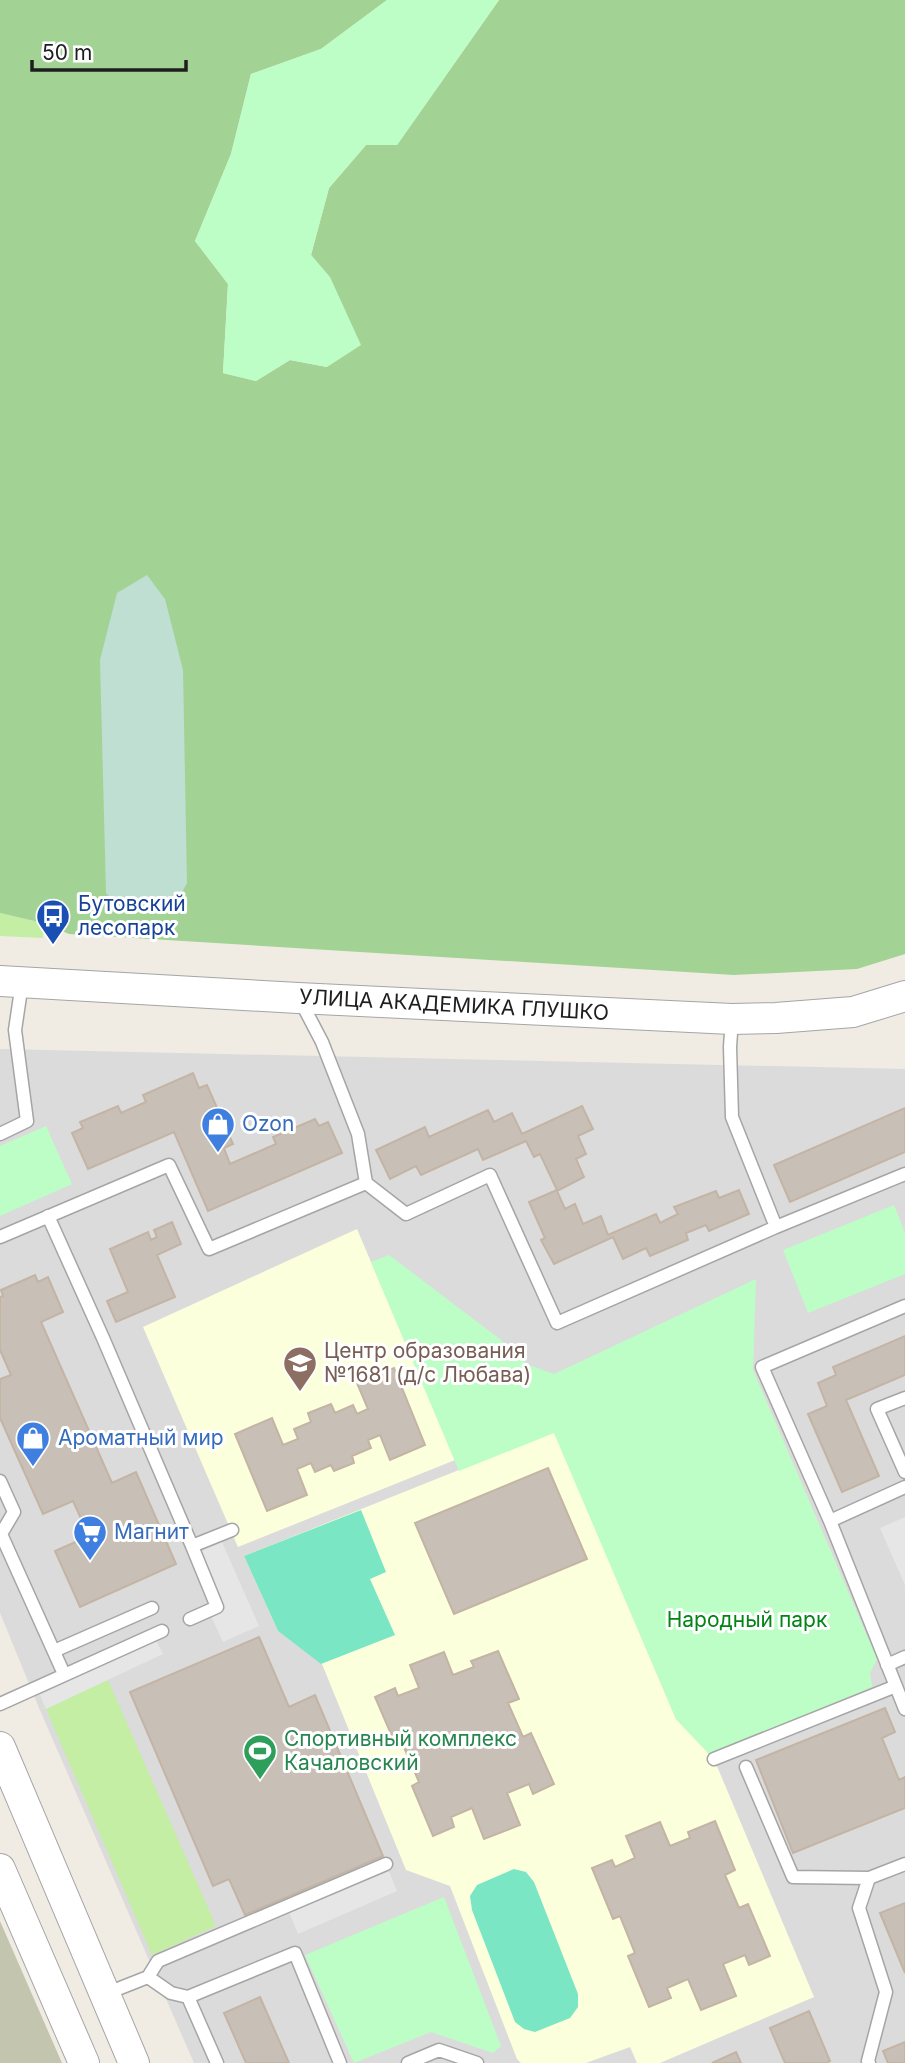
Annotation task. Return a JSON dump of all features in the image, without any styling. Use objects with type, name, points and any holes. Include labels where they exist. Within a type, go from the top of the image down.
[{"type":"street","name":"УЛИЦА АКАДЕМИКА ГЛУШКО","points":[[11,982],[732,1019],[853,1013],[905,996]]},
{"type":"street","points":[[0,1747],[134,2063]]},
{"type":"street","points":[[0,1868],[84,2063]]},
{"type":"lane","points":[[0,1134],[27,1121],[11,982]]},
{"type":"lane","points":[[299,998],[322,1042],[358,1134],[366,1183],[406,1214],[490,1175],[558,1323],[776,1227],[905,1174]]},
{"type":"lane","points":[[732,1019],[732,1117],[776,1227]]},
{"type":"lane","points":[[0,1237],[169,1165],[209,1249],[366,1183]]},
{"type":"lane","points":[[48,1216],[217,1607],[190,1619]]},
{"type":"lane","points":[[905,1306],[762,1367],[830,1521],[905,1709]]},
{"type":"lane","points":[[905,1398],[877,1409],[905,1472]]},
{"type":"lane","points":[[0,1481],[14,1512],[1,1534],[64,1674]]},
{"type":"lane","points":[[830,1521],[905,1487]]},
{"type":"lane","points":[[192,1546],[232,1530]]},
{"type":"lane","points":[[54,1651],[152,1608]]},
{"type":"lane","points":[[0,1704],[162,1631]]},
{"type":"lane","points":[[887,1665],[905,1657]]},
{"type":"lane","points":[[714,1759],[896,1686]]},
{"type":"lane","points":[[746,1768],[793,1877],[869,1878],[905,1864]]},
{"type":"lane","points":[[105,1994],[148,1977],[158,1961],[386,1864]]},
{"type":"lane","points":[[867,2062],[886,1992],[859,1908],[869,1878]]},
{"type":"lane","points":[[148,1977],[171,1993],[188,1997],[295,1953],[340,2063]]},
{"type":"lane","points":[[188,1997],[217,2063]]},
{"type":"lane","points":[[408,2063],[439,2050],[477,2063]]},
{"type":"shaded area","points":[[147,575],[165,599],[183,670],[187,883],[177,902],[116,904],[106,893],[100,660],[117,593]]},
{"type":"shaded area","points":[[0,1049],[905,1069],[905,2063],[194,2063],[0,1613]]},
{"type":"shaded area","name":"Центр образования №1681 (д/с Любава)","points":[[357,1229],[455,1460],[238,1547],[143,1327]]},
{"type":"shaded area","points":[[554,1432],[676,1719],[714,1759],[814,1997],[660,2063],[637,2063],[630,2047],[586,2063],[521,2063],[517,2059],[450,1886],[406,1870],[322,1664],[278,1631],[244,1556]]},
{"type":"shaded area","points":[[905,1517],[905,1585],[880,1528]]},
{"type":"shaded area","points":[[222,1542],[259,1626],[223,1642],[211,1616],[225,1609],[200,1552]]},
{"type":"shaded area","points":[[156,1640],[163,1654],[46,1709],[40,1695]]},
{"type":"shaded area","points":[[386,1864],[397,1891],[298,1934],[287,1907]]},
{"type":"shaded area","points":[[0,1921],[62,2063],[0,2063]]},
{"type":"green space","points":[[0,0],[387,0],[321,49],[251,74],[231,154],[195,241],[228,284],[223,373],[256,381],[290,360],[327,367],[330,278],[311,255],[329,188],[366,145],[397,145],[499,0],[905,0],[905,954],[857,969],[734,975],[69,934],[43,923],[0,913]]},
{"type":"green space","points":[[387,0],[499,0],[397,145],[366,145],[329,188],[311,255],[330,277],[361,345],[327,367],[290,360],[256,381],[223,373],[228,284],[195,241],[231,154],[251,74],[321,49]]},
{"type":"green space","points":[[0,913],[43,923],[43,938],[0,936]]},
{"type":"green space","points":[[46,1126],[72,1184],[0,1216],[0,1146]]},
{"type":"green space","points":[[894,1205],[905,1233],[905,1274],[808,1313],[783,1250]]},
{"type":"green space","name":"Народный парк","points":[[389,1255],[509,1346],[529,1365],[554,1374],[756,1279],[753,1370],[877,1659],[870,1673],[872,1687],[710,1755],[676,1719],[554,1433],[459,1471],[371,1262]]},
{"type":"green space","points":[[361,1510],[386,1572],[370,1579],[395,1635],[321,1664],[278,1631],[244,1556]]},
{"type":"green space","points":[[108,1680],[216,1926],[152,1955],[46,1709]]},
{"type":"green space","points":[[514,1869],[526,1872],[534,1882],[578,1994],[578,2007],[570,2018],[535,2032],[524,2029],[515,2022],[472,1910],[470,1896],[477,1885]]},
{"type":"green space","points":[[444,1897],[501,2046],[493,2053],[431,2032],[354,2063],[305,1955]]},
{"type":"building","points":[[193,1073],[199,1088],[207,1085],[233,1144],[224,1148],[230,1164],[276,1144],[273,1137],[315,1119],[319,1126],[328,1122],[342,1153],[208,1211],[174,1132],[88,1169],[72,1133],[83,1128],[80,1122],[118,1106],[121,1113],[146,1102],[143,1095]]},
{"type":"building","points":[[582,1106],[593,1129],[578,1136],[586,1154],[576,1159],[584,1177],[557,1191],[565,1209],[575,1204],[583,1224],[601,1216],[608,1235],[656,1214],[660,1223],[678,1214],[674,1207],[716,1191],[719,1198],[739,1190],[749,1214],[709,1231],[706,1225],[686,1233],[688,1240],[650,1256],[646,1248],[623,1259],[613,1237],[554,1264],[541,1240],[545,1238],[529,1202],[557,1190],[540,1154],[534,1157],[526,1141],[483,1160],[478,1149],[421,1175],[416,1166],[390,1179],[376,1150],[425,1127],[429,1137],[488,1110],[494,1122],[512,1113],[522,1134]]},
{"type":"building","points":[[905,1108],[905,1152],[790,1202],[774,1165]]},
{"type":"building","points":[[172,1222],[181,1244],[157,1255],[175,1297],[116,1322],[107,1301],[128,1292],[110,1249],[148,1232],[151,1240],[157,1237],[154,1230]]},
{"type":"building","points":[[35,1275],[38,1282],[48,1277],[63,1312],[41,1322],[112,1483],[136,1472],[176,1564],[80,1607],[55,1551],[89,1536],[73,1501],[43,1514],[0,1418],[0,1379],[11,1375],[0,1350],[1,1290]]},
{"type":"building","points":[[905,1336],[905,1375],[846,1400],[879,1476],[842,1492],[808,1414],[827,1406],[818,1383],[836,1375],[833,1367]]},
{"type":"building","points":[[394,1368],[425,1445],[390,1460],[380,1435],[368,1440],[371,1448],[352,1456],[354,1463],[334,1471],[331,1465],[315,1472],[311,1463],[297,1469],[307,1495],[267,1511],[235,1434],[272,1418],[283,1445],[298,1439],[294,1429],[311,1422],[308,1413],[331,1404],[335,1413],[353,1405],[357,1414],[368,1409],[357,1383]]},
{"type":"building","points":[[548,1468],[587,1559],[454,1614],[415,1523]]},
{"type":"building","name":"Спортивный комплекс Качаловский","points":[[259,1637],[289,1707],[315,1695],[383,1856],[245,1915],[229,1879],[213,1886],[130,1692]]},
{"type":"building","points":[[498,1651],[519,1699],[508,1703],[523,1737],[531,1733],[554,1784],[533,1794],[529,1784],[507,1793],[520,1825],[484,1839],[472,1808],[451,1817],[454,1827],[433,1836],[412,1786],[419,1782],[403,1745],[397,1748],[375,1697],[395,1688],[398,1696],[419,1688],[410,1665],[444,1652],[453,1675],[474,1667],[471,1661]]},
{"type":"building","points":[[885,1708],[895,1732],[882,1738],[899,1780],[905,1777],[905,1808],[793,1853],[756,1760]]},
{"type":"building","points":[[715,1821],[735,1870],[725,1875],[739,1908],[748,1904],[770,1956],[749,1965],[745,1955],[723,1964],[736,1996],[701,2010],[688,1979],[667,1988],[671,1998],[649,2007],[628,1956],[635,1953],[620,1916],[613,1919],[592,1868],[612,1860],[615,1867],[635,1858],[626,1836],[660,1822],[670,1846],[690,1838],[688,1832]]},
{"type":"building","points":[[905,1903],[905,1973],[880,1913]]},
{"type":"building","points":[[905,1903],[905,1973],[880,1913]]},
{"type":"building","points":[[260,1997],[289,2063],[246,2063],[224,2013]]},
{"type":"building","points":[[809,2011],[830,2061],[785,2063],[770,2028]]},
{"type":"building","points":[[905,2042],[905,2063],[888,2063],[883,2051]]},
{"type":"building","points":[[905,2042],[905,2063],[888,2063],[883,2051]]},
{"type":"building","points":[[736,2052],[741,2063],[712,2063]]},
{"type":"place","name":"Бутовский лесопарк","points":[[53,946]]},
{"type":"place","name":"Ozon","points":[[218,1154]]},
{"type":"place","name":"Центр образования №1681 (д/с Любава)","points":[[300,1393]]},
{"type":"place","name":"Ароматный мир","points":[[33,1468]]},
{"type":"place","name":"Магнит","points":[[90,1562]]},
{"type":"place","name":"Спортивный комплекс Качаловский","points":[[260,1781]]}]
